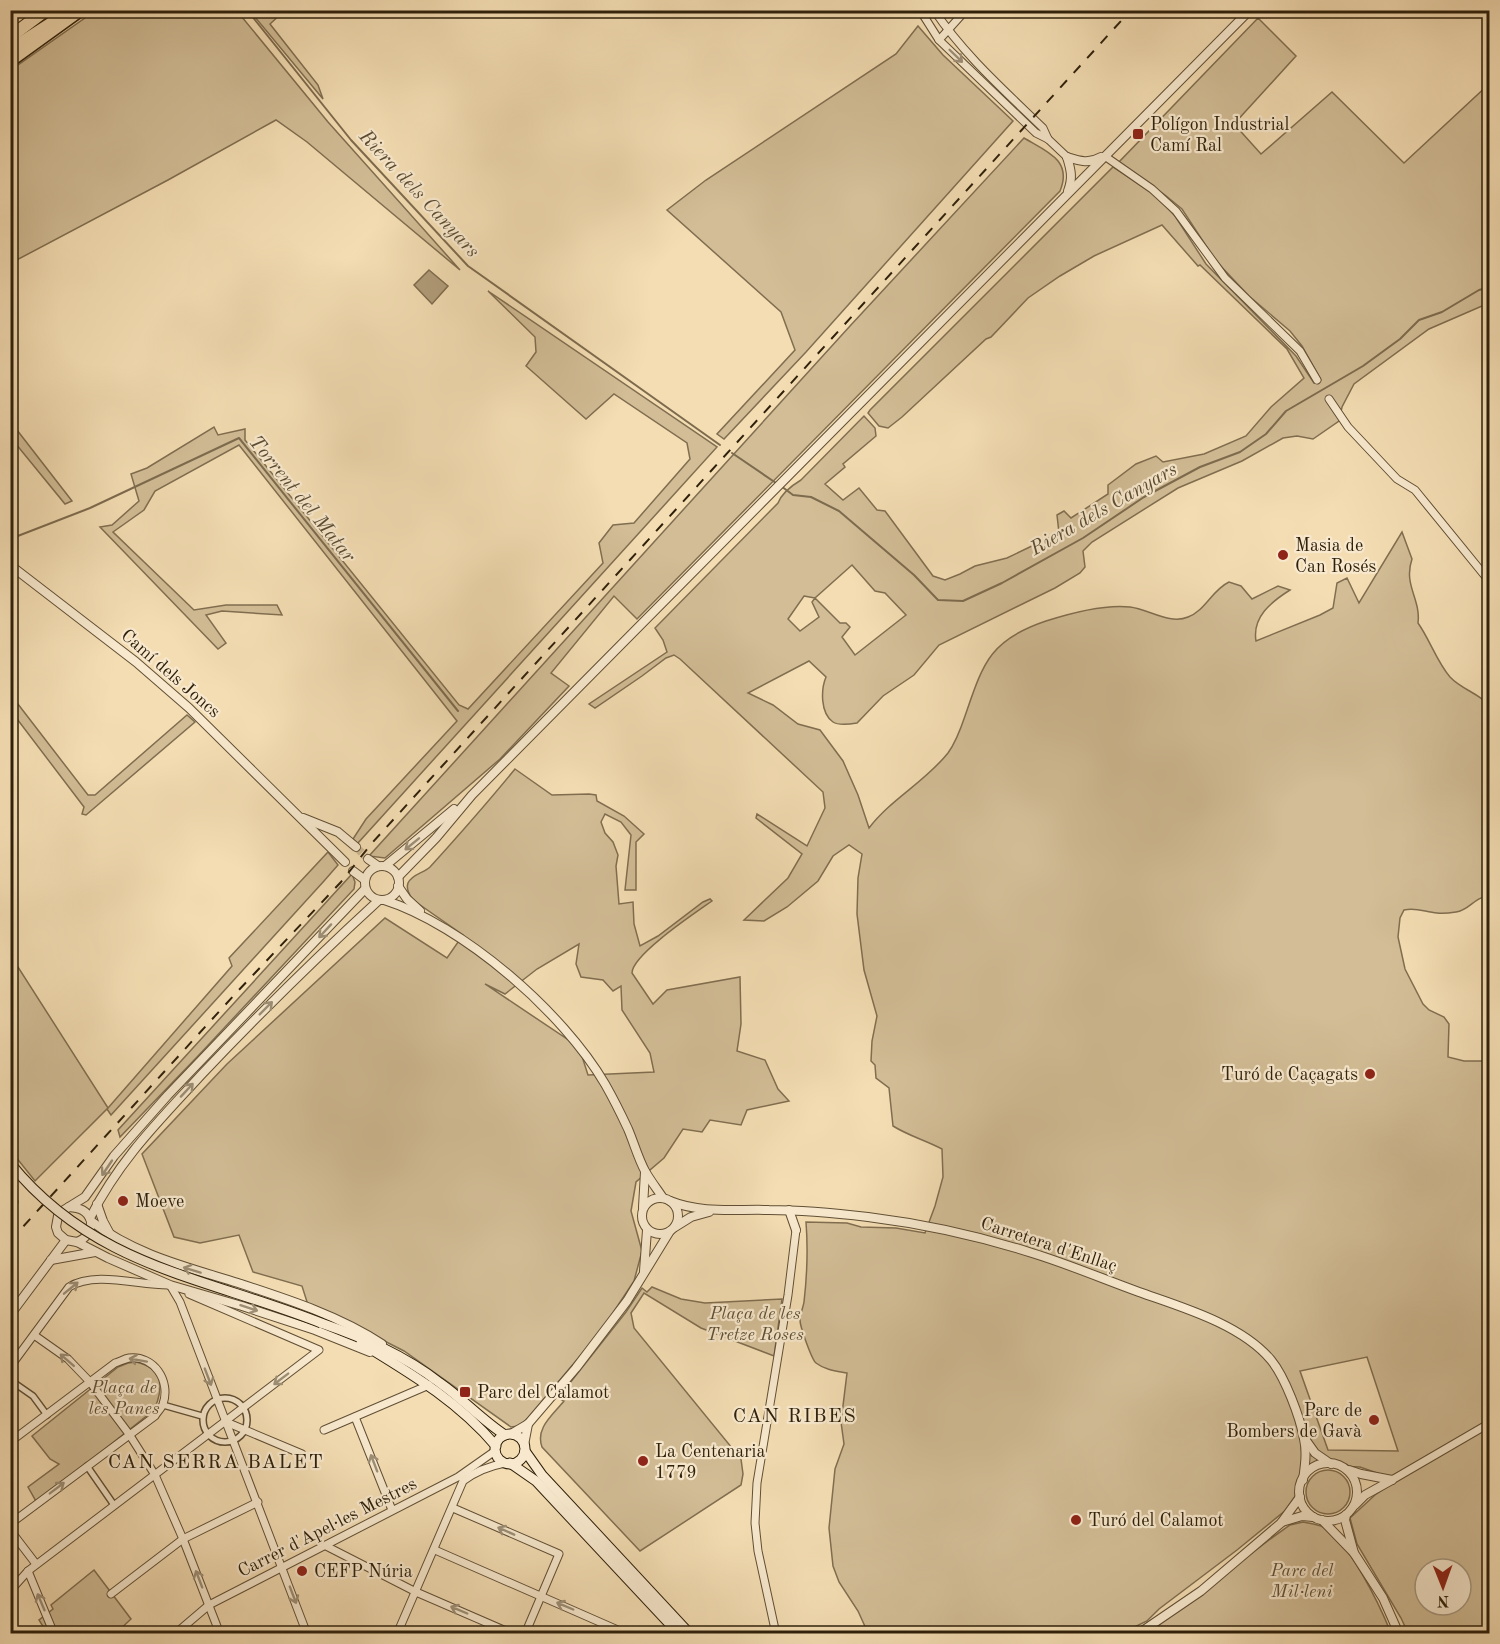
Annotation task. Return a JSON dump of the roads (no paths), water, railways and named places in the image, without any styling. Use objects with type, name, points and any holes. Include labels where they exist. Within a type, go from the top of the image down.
[{"type":"highway","points":[[11,12],[17,10]]},
{"type":"highway","points":[[10,37],[46,10]]},
{"type":"highway","points":[[10,50],[72,10]]},
{"type":"highway","points":[[10,62],[82,10]]},
{"type":"main road","points":[[10,1162],[33,1188],[65,1216],[96,1238],[120,1251],[166,1271],[321,1323],[392,1356],[438,1381],[508,1435],[521,1439],[524,1448],[542,1475],[690,1634]]},
{"type":"main road","points":[[392,1356],[473,1420],[496,1448],[498,1457],[536,1481],[679,1634]]},
{"type":"main road","points":[[496,1448],[500,1438],[508,1435]]},
{"type":"main road","points":[[508,1463],[520,1460],[524,1448]]},
{"type":"street","points":[[920,10],[939,39],[1036,133],[1048,139],[1067,157],[1080,161],[1093,161],[1108,154]]},
{"type":"street","points":[[934,10],[970,57],[1043,128],[1048,139]]},
{"type":"street","points":[[939,39],[966,10]]},
{"type":"street","points":[[77,1242],[90,1232],[91,1220],[97,1204],[111,1180],[154,1126],[225,1050],[318,956],[381,900],[395,893],[398,882],[472,795],[1250,10]]},
{"type":"street","points":[[1108,154],[1176,211],[1225,278],[1300,351],[1317,380]]},
{"type":"street","points":[[1067,157],[1072,171],[1072,183],[1067,194]]},
{"type":"street","points":[[1329,399],[1348,427],[1397,479],[1415,490],[1490,582]]},
{"type":"street","name":"Camí dels Joncs","points":[[10,565],[136,662],[189,708],[345,862]]},
{"type":"street","points":[[392,1356],[143,1274],[77,1242],[66,1240],[58,1233],[56,1221],[64,1210],[85,1197],[114,1156],[168,1095],[365,885],[369,871],[381,866],[472,795]]},
{"type":"street","name":"Camí dels Joncs","points":[[300,817],[338,832],[356,847]]},
{"type":"street","points":[[315,832],[338,832]]},
{"type":"street","points":[[368,859],[393,870],[407,899],[432,921],[501,969],[553,1016],[604,1082],[627,1126],[645,1171],[677,1209],[678,1216],[672,1229],[621,1310],[528,1424],[508,1435]]},
{"type":"street","points":[[353,871],[371,896],[403,906],[432,921]]},
{"type":"street","points":[[644,1272],[647,1230],[641,1220],[645,1171]]},
{"type":"street","points":[[10,1190],[14,1202],[10,1212]]},
{"type":"street","points":[[643,1207],[651,1199],[667,1199]]},
{"type":"street","name":"Carretera d'Enllaç","points":[[667,1199],[692,1209],[805,1211],[919,1224],[968,1234],[1033,1253],[1208,1317],[1245,1338],[1270,1359],[1281,1377],[1304,1439],[1303,1480]]},
{"type":"street","points":[[97,1204],[111,1234]]},
{"type":"street","points":[[69,1207],[84,1210],[91,1220],[148,1255],[307,1308],[370,1336],[392,1356]]},
{"type":"street","points":[[789,1210],[796,1230]]},
{"type":"street","name":"Carretera d'Enllaç","points":[[672,1229],[691,1217],[713,1211]]},
{"type":"street","points":[[776,1634],[758,1551],[755,1523],[757,1483],[796,1230],[805,1211]]},
{"type":"street","points":[[647,1230],[659,1234],[672,1229]]},
{"type":"street","points":[[10,1315],[66,1240]]},
{"type":"street","points":[[51,1260],[96,1252]]},
{"type":"street","points":[[132,1283],[140,1279],[143,1274],[149,1259],[148,1255]]},
{"type":"street","points":[[10,1367],[69,1287],[77,1282],[93,1279],[170,1284],[180,1291],[319,1350],[36,1564],[10,1591]]},
{"type":"street","points":[[170,1284],[180,1302],[307,1634]]},
{"type":"street","points":[[34,1335],[68,1359],[90,1382],[129,1434],[155,1474],[220,1634]]},
{"type":"street","points":[[10,1442],[115,1363],[130,1358],[145,1361],[155,1366],[164,1383],[163,1405],[154,1416],[10,1524]]},
{"type":"street","points":[[10,1380],[33,1396],[47,1415]]},
{"type":"street","points":[[324,1430],[429,1385]]},
{"type":"street","points":[[216,1399],[233,1400],[243,1408],[247,1419],[246,1430],[239,1439],[234,1442],[220,1442],[208,1435],[202,1424],[202,1416],[207,1407],[216,1399]]},
{"type":"street","points":[[163,1405],[202,1416]]},
{"type":"street","points":[[356,1417],[392,1510]]},
{"type":"street","points":[[226,1422],[302,1454]]},
{"type":"street","points":[[1281,1523],[1302,1516],[1339,1519],[1365,1495],[1490,1423]]},
{"type":"street","points":[[524,1448],[528,1424]]},
{"type":"street","name":"Carretera d'Enllaç","points":[[1304,1439],[1315,1453],[1331,1464]]},
{"type":"street","name":"Carrer d'Apel·les Mestres","points":[[175,1634],[209,1605],[392,1510],[461,1479],[496,1448]]},
{"type":"street","points":[[397,1634],[453,1508],[461,1479],[488,1467],[508,1463]]},
{"type":"street","points":[[1138,1634],[1201,1591],[1281,1523],[1300,1497],[1303,1480],[1314,1467],[1331,1464],[1360,1474],[1392,1480]]},
{"type":"street","points":[[87,1466],[114,1505]]},
{"type":"street","points":[[1345,1469],[1356,1482],[1357,1491],[1345,1520],[1354,1553]]},
{"type":"street","points":[[1300,1497],[1307,1512],[1318,1519],[1354,1553],[1383,1598],[1398,1634]]},
{"type":"street","points":[[111,1594],[183,1539],[258,1502]]},
{"type":"street","points":[[453,1508],[559,1554],[525,1634]]},
{"type":"street","points":[[10,1530],[36,1564]]},
{"type":"street","points":[[326,1546],[416,1592],[513,1634]]},
{"type":"street","points":[[435,1550],[627,1634]]},
{"type":"street","points":[[28,1571],[54,1634]]},
{"type":"waterway","name":"Riera dels Canyars","points":[[247,10],[351,140],[468,266],[720,445]]},
{"type":"waterway","name":"Riera dels Canyars","points":[[781,486],[793,495],[811,497],[839,511],[914,575],[938,600],[963,601],[1002,583],[1083,538],[1144,497],[1200,467],[1240,452],[1266,434],[1286,411],[1363,366],[1400,339],[1419,320],[1442,312],[1479,290],[1490,287]]},
{"type":"waterway","name":"Torrent del Matar","points":[[10,539],[90,508],[239,438],[458,711]]},
{"type":"waterway","name":"Riera dels Canyars","points":[[732,453],[776,483]]},
{"type":"tunnel","points":[[356,847],[368,859]]},
{"type":"railway","points":[[10,1241],[236,993],[341,882],[372,843],[1131,10]]},
{"type":"place","name":"Polígon Industrial Camí Ral","points":[[1138,134]]},
{"type":"place","name":"Masia de Can Rosés","points":[[1283,555]]},
{"type":"place","name":"Turó de Caçagats","points":[[1370,1074]]},
{"type":"place","name":"Moeve","points":[[123,1201]]},
{"type":"place","name":"Parc del Calamot","points":[[465,1392]]},
{"type":"place","name":"Parc de Bombers de Gavà","points":[[1374,1420]]},
{"type":"place","name":"La Centenaria 1779","points":[[643,1461]]},
{"type":"place","name":"Turó del Calamot","points":[[1076,1520]]},
{"type":"place","name":"CEFP Núria","points":[[302,1571]]},
{"type":"district","name":"CAN RIBES","points":[[795,1415]]},
{"type":"district","name":"CAN SERRA BALET","points":[[216,1461]]},
{"type":"park label","name":"Plaça de les Tretze Roses","points":[[755,1323]]},
{"type":"park label","name":"Plaça de les Panes","points":[[124,1397]]},
{"type":"park label","name":"Parc del Mil·leni","points":[[1302,1580]]}]
